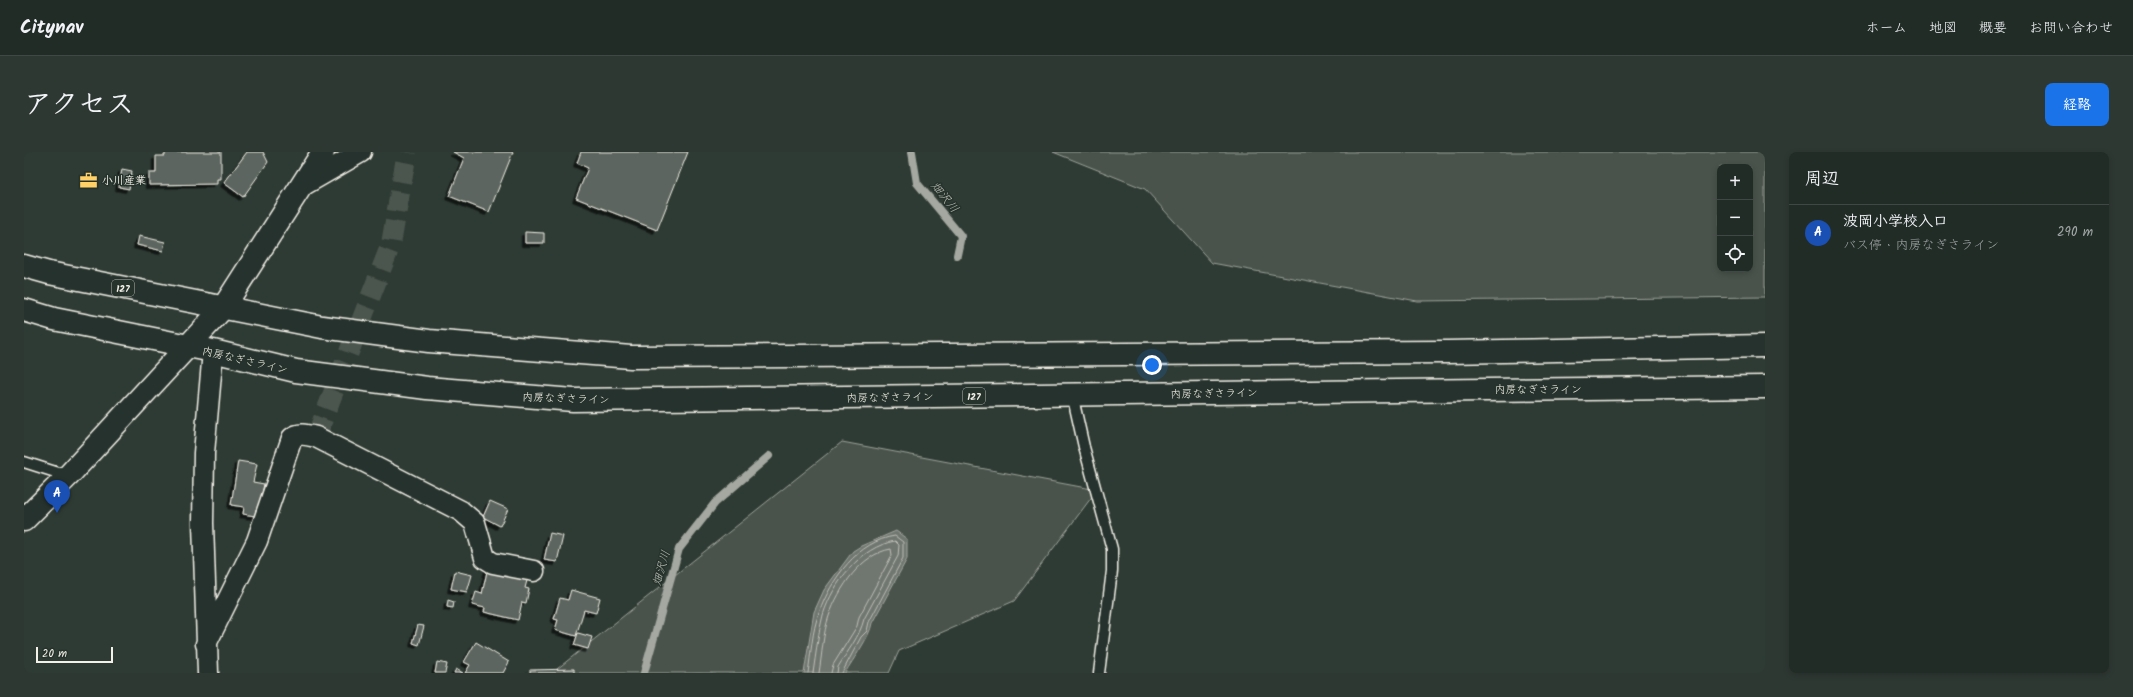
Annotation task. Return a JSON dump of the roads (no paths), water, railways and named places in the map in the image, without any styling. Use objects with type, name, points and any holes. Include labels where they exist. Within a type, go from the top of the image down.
[{"type":"main road","points":[[24,520],[68,476],[223,308],[323,152]]},
{"type":"main road","name":"127","points":[[24,266],[49,273],[322,327],[429,341],[631,357],[1447,352],[1765,346]]},
{"type":"main road","name":"内房なぎさライン","points":[[24,310],[54,319],[213,351],[296,371],[428,388],[573,400],[1765,387]]},
{"type":"street","points":[[302,186],[360,152]]},
{"type":"street","points":[[208,673],[206,644],[204,453],[213,351]]},
{"type":"street","points":[[206,644],[257,541],[292,438],[296,435],[304,434],[316,437],[461,511],[475,523],[485,558],[492,563],[534,571]]},
{"type":"lane","points":[[1072,394],[1112,549],[1112,571],[1099,673]]},
{"type":"lane","points":[[24,462],[68,476]]},
{"type":"water","points":[[896,531],[907,539],[907,559],[872,623],[871,629],[865,641],[845,673],[804,673],[814,612],[824,590],[853,551]]},
{"type":"waterway","name":"畑沢川","points":[[912,152],[917,183],[961,236],[957,255]]},
{"type":"waterway","name":"畑沢川","points":[[644,673],[679,549],[715,503],[769,456]]},
{"type":"tunnel","points":[[316,437],[391,244],[407,152]]},
{"type":"place","name":"小川産業","points":[[89,180]]},
{"type":"place","name":"波岡小学校入口","points":[[57,513]]}]
